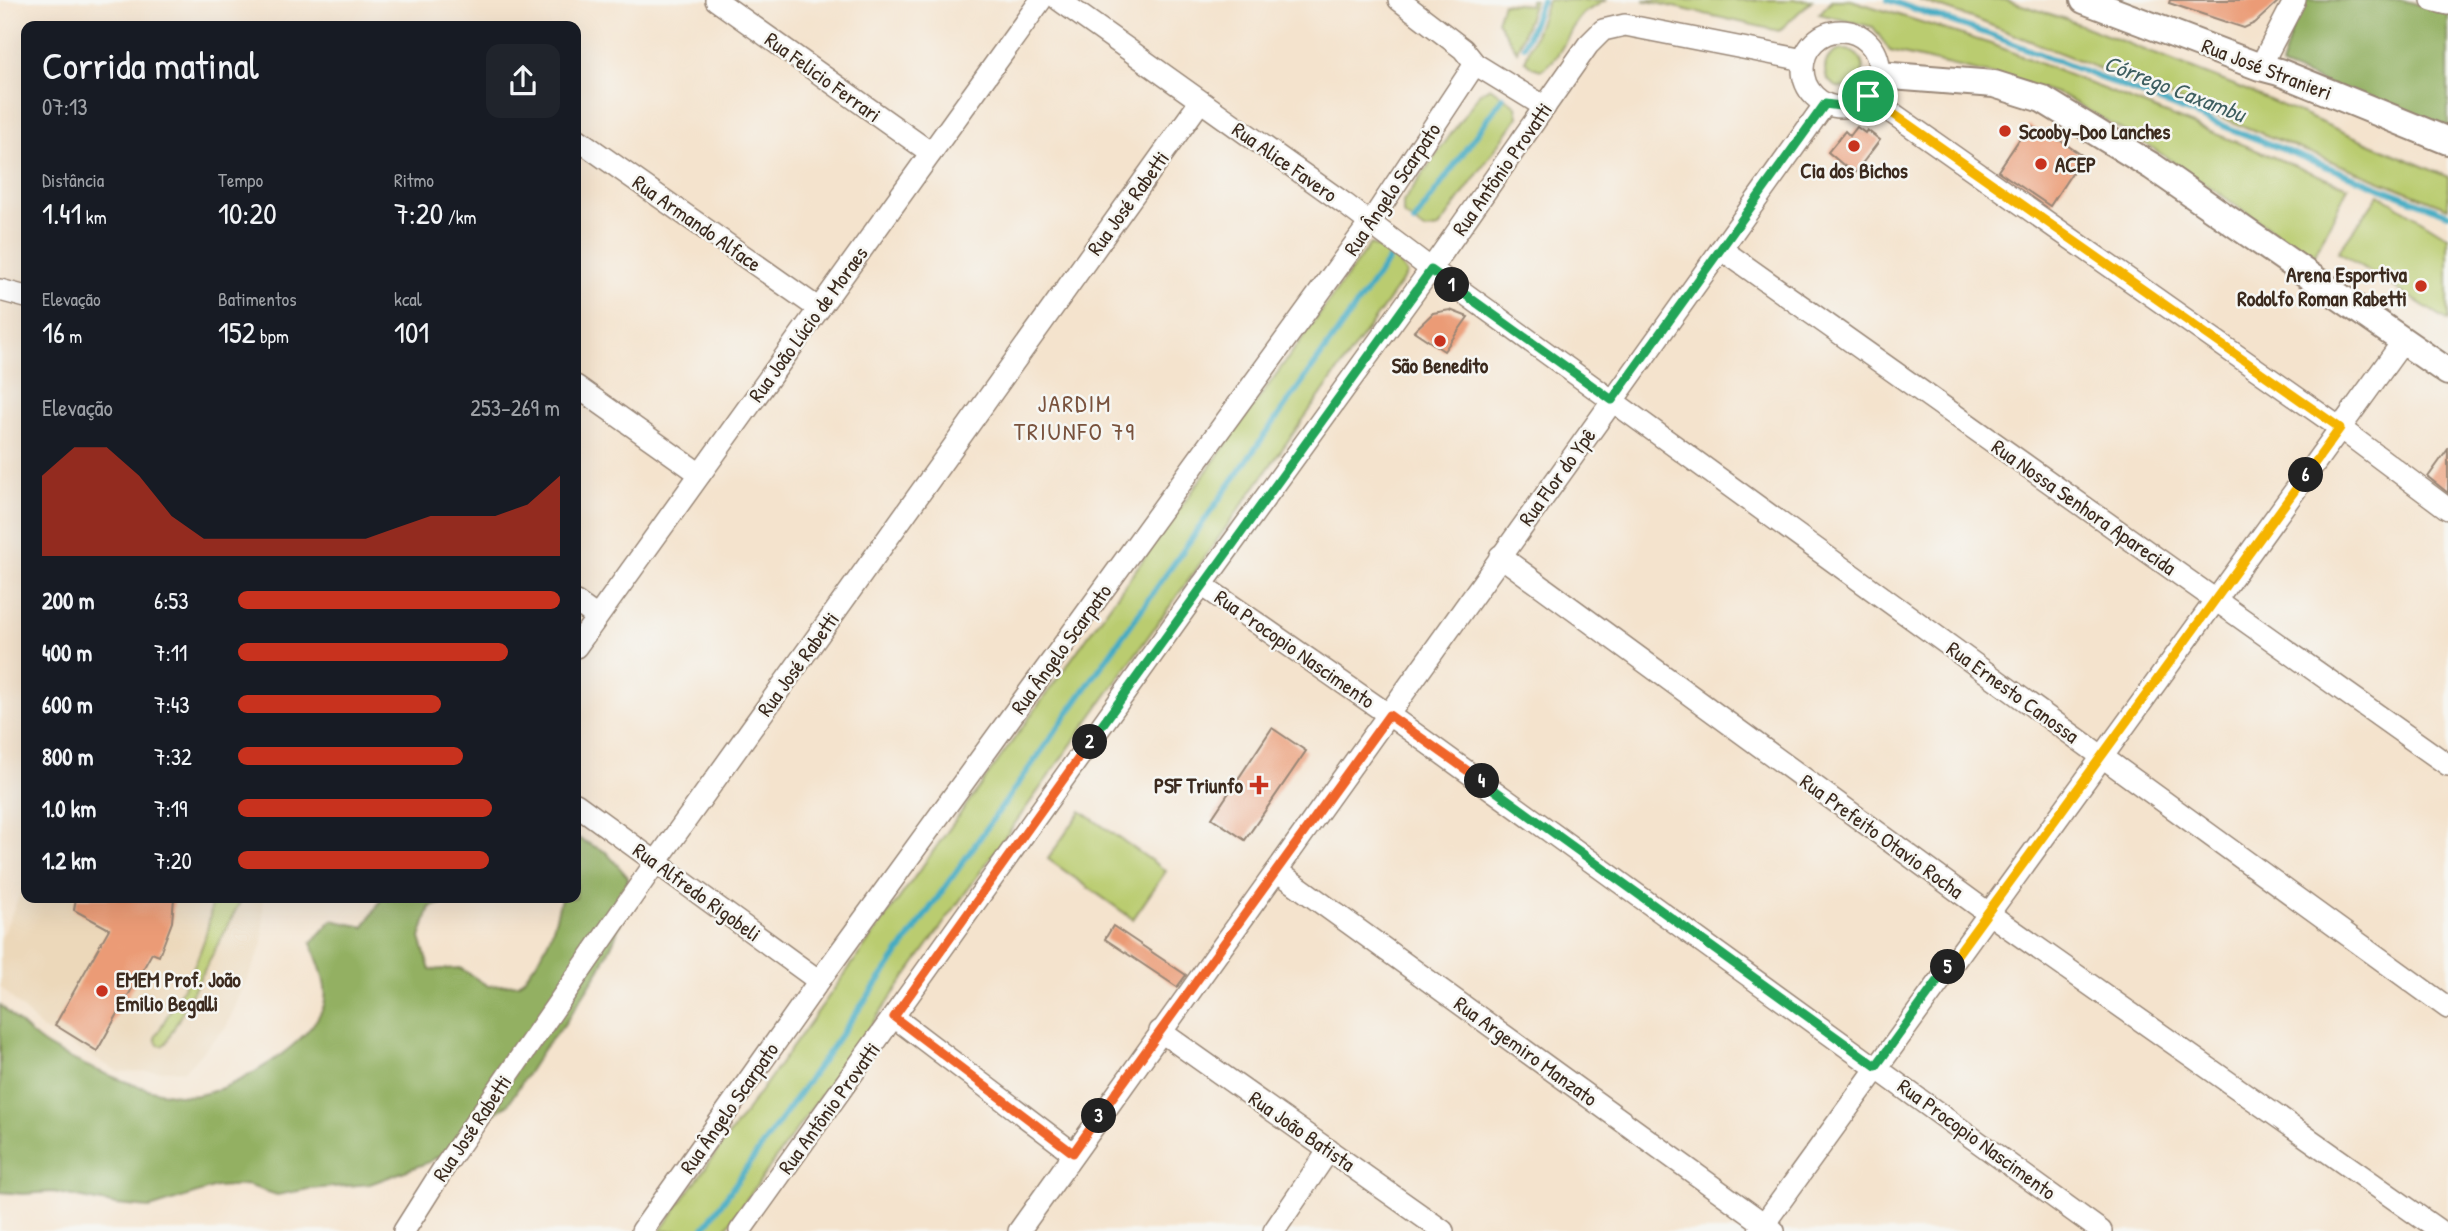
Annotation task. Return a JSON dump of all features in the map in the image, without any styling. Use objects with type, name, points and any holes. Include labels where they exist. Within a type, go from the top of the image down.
[{"type":"street","name":"Rua Felicio Ferrari","points":[[716,0],[931,153]]},
{"type":"street","name":"Rua João Lúcio de Moraes","points":[[581,640],[1041,0]]},
{"type":"street","name":"Rua Alice Favero","points":[[1059,0],[1612,400]]},
{"type":"street","points":[[1399,0],[1463,50],[1475,64],[1545,107]]},
{"type":"street","name":"Rua José Stranieri","points":[[2084,0],[2279,72],[2448,141]]},
{"type":"street","points":[[2260,67],[2295,0]]},
{"type":"street","points":[[2432,0],[2448,5]]},
{"type":"street","name":"Rua Antônio Provatti","points":[[740,1231],[1202,584],[1431,270],[1588,45],[1604,30],[1625,25],[1804,60]]},
{"type":"street","points":[[1874,85],[1876,52],[1860,35],[1837,31],[1826,34],[1816,41],[1804,60],[1804,71],[1810,90],[1825,104],[1848,107],[1874,85],[1993,84],[2042,99],[2153,167],[2448,372]]},
{"type":"street","name":"Rua Ângelo Scarpato","points":[[642,1231],[819,981],[1370,223],[1475,64]]},
{"type":"street","points":[[1874,85],[2448,509]]},
{"type":"street","name":"Rua José Rabetti","points":[[404,1231],[445,1166],[656,862],[1200,102]]},
{"type":"street","name":"Rua Flor do Ypê","points":[[1018,1231],[1825,104]]},
{"type":"street","name":"Rua Armando Alface","points":[[581,142],[819,309]]},
{"type":"street","name":"Rua Nossa Senhora Aparecida","points":[[1721,249],[2448,765]]},
{"type":"street","points":[[0,290],[21,296]]},
{"type":"street","points":[[1766,1229],[1876,1066],[2404,340]]},
{"type":"street","points":[[581,390],[700,474]]},
{"type":"street","name":"Rua Ernesto Canossa","points":[[1612,400],[2448,1008]]},
{"type":"street","name":"Rua Prefeito Otavio Rocha","points":[[1500,556],[1988,913],[2440,1231]]},
{"type":"street","name":"Rua Procopio Nascimento","points":[[1202,584],[1389,715],[2101,1231]]},
{"type":"street","points":[[581,606],[597,617]]},
{"type":"street","name":"Rua Alfredo Rigobeli","points":[[581,808],[819,981]]},
{"type":"street","name":"Rua Argemiro Manzato","points":[[1277,871],[1766,1229]]},
{"type":"street","points":[[894,1017],[1073,1153]]},
{"type":"street","name":"Rua João Batista","points":[[1160,1031],[1443,1231]]},
{"type":"street","points":[[1275,1231],[1329,1150]]},
{"type":"shaded area","points":[[21,892],[21,903],[263,903],[263,943],[226,1027],[185,1070],[119,1072],[42,1029],[0,986],[0,941]]},
{"type":"green space","points":[[1530,0],[1535,0],[1517,51],[1497,21],[1503,3],[1530,5]]},
{"type":"green space","points":[[1548,0],[1606,0],[1582,15],[1554,59],[1541,70],[1525,61]]},
{"type":"green space","points":[[1643,0],[1812,0],[1779,31]]},
{"type":"green space","points":[[1832,0],[1851,0],[1994,45],[2348,187],[2313,258],[2154,149],[2062,95],[2002,77],[1890,51],[1873,27],[1819,14]]},
{"type":"green space","points":[[1919,0],[2006,0],[2063,18],[2239,87],[2448,177],[2448,208],[1980,21]]},
{"type":"green space","points":[[2301,0],[2402,0],[2448,12],[2448,131],[2281,66]]},
{"type":"green space","points":[[1844,50],[1857,56],[1863,69],[1857,82],[1844,88],[1831,82],[1825,69],[1831,56]]},
{"type":"green space","points":[[1490,87],[1516,106],[1518,117],[1439,228],[1425,230],[1403,214],[1403,202],[1480,93]]},
{"type":"green space","name":"Arena Esportiva Rodolfo Roman Rabetti","points":[[2379,194],[2448,237],[2448,321],[2338,252]]},
{"type":"green space","points":[[1370,244],[1392,255],[1407,274],[724,1231],[660,1231]]},
{"type":"green space","points":[[1081,811],[1166,871],[1133,919],[1048,859]]},
{"type":"green space","points":[[581,840],[606,852],[628,877],[625,910],[600,969],[508,1104],[456,1145],[429,1162],[370,1184],[309,1189],[277,1195],[247,1185],[216,1187],[150,1208],[117,1205],[53,1192],[0,1192],[0,1005],[44,1044],[69,1058],[154,1091],[194,1096],[214,1091],[252,1074],[289,1049],[316,1020],[324,1005],[325,990],[311,943],[332,920],[364,927],[379,903],[444,903],[430,907],[420,938],[430,970],[460,968],[488,986],[519,984],[536,963],[554,924],[560,903],[581,903]]},
{"type":"green space","points":[[211,903],[239,903],[166,1043],[158,1045],[155,1038],[192,971],[210,917]]},
{"type":"building","points":[[2170,0],[2280,0],[2255,23],[2244,28],[2169,3]]},
{"type":"building","name":"ACEP","points":[[2029,125],[2038,131],[2046,131],[2083,156],[2050,206],[1998,171]]},
{"type":"building","name":"Cia dos Bichos","points":[[1857,127],[1865,133],[1867,130],[1880,140],[1854,174],[1828,152],[1845,131],[1850,136]]},
{"type":"building","name":"São Benedito","points":[[1450,310],[1468,317],[1444,351],[1414,331],[1433,313]]},
{"type":"building","points":[[2448,449],[2448,493],[2428,477]]},
{"type":"building","name":"PSF Triunfo","points":[[1272,728],[1306,751],[1245,840],[1212,818]]},
{"type":"building","name":"EMEM Prof. João Emilio Begalli","points":[[75,903],[174,903],[172,922],[159,956],[152,953],[97,1051],[55,1025],[109,929],[74,910]]},
{"type":"building","points":[[1113,926],[1186,975],[1177,987],[1105,939]]},
{"type":"waterway","points":[[1524,46],[1542,0]]},
{"type":"waterway","name":"Córrego Caxambu","points":[[1888,0],[1991,35],[2448,214]]},
{"type":"waterway","points":[[1414,222],[1503,97]]},
{"type":"waterway","points":[[702,1231],[1392,255]]},
{"type":"place","name":"Scooby-Doo Lanches","points":[[2005,131]]},
{"type":"place","name":"Cia dos Bichos","points":[[1854,146]]},
{"type":"place","name":"ACEP","points":[[2041,164]]},
{"type":"place","name":"Arena Esportiva Rodolfo Roman Rabetti","points":[[2421,286]]},
{"type":"place","name":"São Benedito","points":[[1440,341]]},
{"type":"place","name":"PSF Triunfo","points":[[1259,785]]},
{"type":"place","name":"EMEM Prof. João Emilio Begalli","points":[[102,991]]},
{"type":"district","name":"JARDIM TRIUNFO 79","points":[[1075,417]]},
{"type":"route","points":[[1868,96],[2340,428],[1876,1066],[1389,715],[1073,1153],[894,1017],[1202,584],[1431,270],[1612,400],[1825,104],[1848,107],[1868,96]]}]
